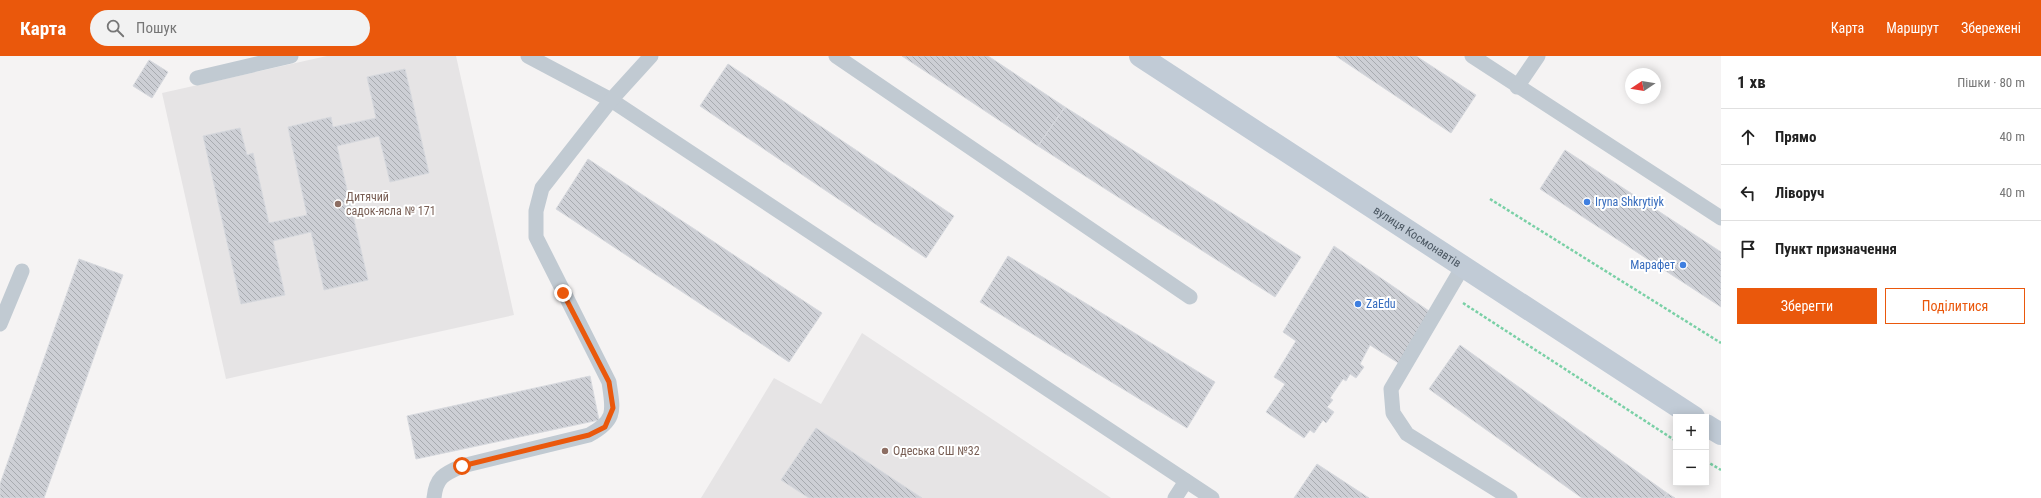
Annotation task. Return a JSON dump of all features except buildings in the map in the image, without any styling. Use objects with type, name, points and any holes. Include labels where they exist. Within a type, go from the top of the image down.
[{"type":"main road","name":"вулиця Космонавтів","points":[[1140,56],[1462,268],[1689,414]]},
{"type":"main road","points":[[1709,427],[1721,434]]},
{"type":"lane","points":[[196,78],[291,56]]},
{"type":"lane","points":[[528,56],[612,100],[1212,498]]},
{"type":"lane","points":[[434,498],[434,488],[443,474],[462,466],[589,435],[605,427],[613,408],[609,382],[536,237],[536,210],[542,188],[612,100],[650,56]]},
{"type":"lane","points":[[836,56],[1190,297]]},
{"type":"lane","points":[[1472,56],[1721,218]]},
{"type":"lane","points":[[1518,87],[1538,56]]},
{"type":"lane","points":[[1462,268],[1391,389],[1393,413],[1407,434],[1510,498]]},
{"type":"lane","points":[[0,324],[22,271]]},
{"type":"lane","points":[[1175,498],[1186,481]]},
{"type":"path","points":[[1490,200],[1721,343]]},
{"type":"path","points":[[1448,293],[1673,439]]},
{"type":"path","points":[[1709,463],[1721,470]]},
{"type":"shaded area","name":"Дитячий садок-ясла № 171","points":[[327,56],[456,56],[514,315],[226,379],[162,93]]},
{"type":"shaded area","name":"Одеська СШ №32","points":[[862,333],[1111,498],[701,498],[774,378],[821,404]]},
{"type":"place","name":"Iryna Shkrytiyk","points":[[1587,202]]},
{"type":"place","name":"Дитячий садок-ясла № 171","points":[[338,204]]},
{"type":"place","name":"Марафет","points":[[1683,265]]},
{"type":"place","name":"ZaEdu","points":[[1358,304]]},
{"type":"place","name":"Одеська СШ №32","points":[[885,451]]},
{"type":"route","points":[[462,466],[589,435],[605,427],[613,408],[609,382],[563,293]]}]
